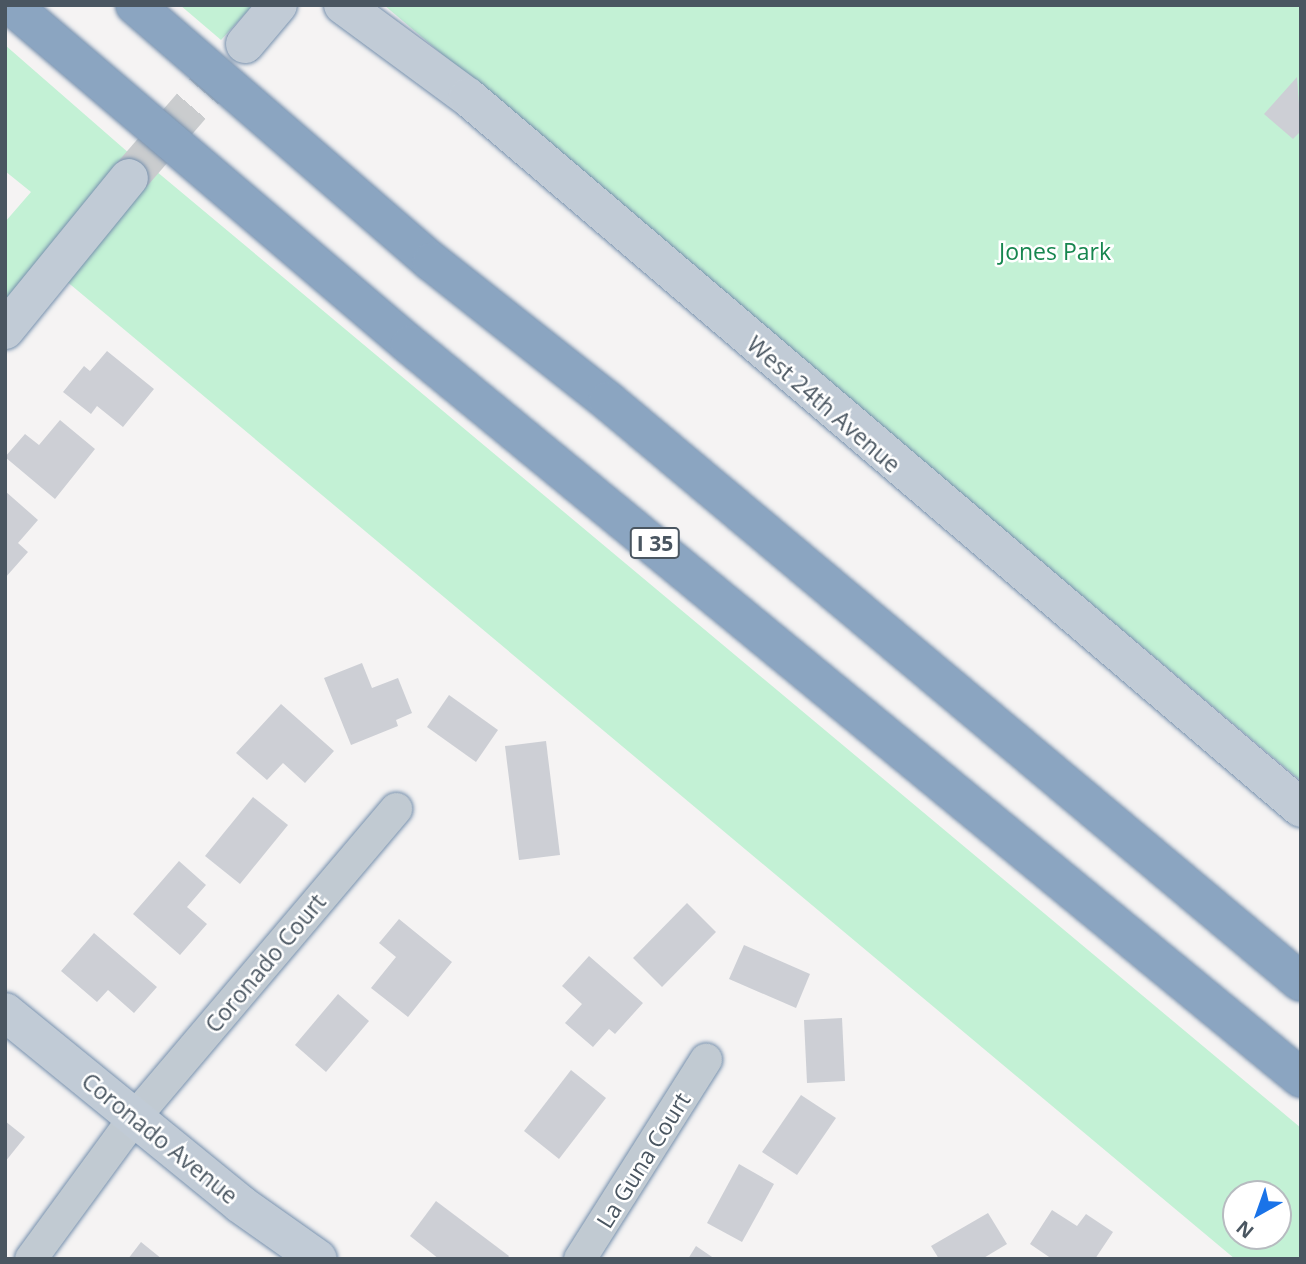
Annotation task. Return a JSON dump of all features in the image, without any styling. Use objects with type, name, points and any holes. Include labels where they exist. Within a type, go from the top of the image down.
[{"type":"highway","name":"I 35","points":[[11,5],[348,294],[1301,1078]]},
{"type":"highway","points":[[135,5],[432,262],[608,401],[1301,982]]},
{"type":"street","points":[[245,44],[278,5]]},
{"type":"street","name":"West 24th Avenue","points":[[342,5],[468,97],[1301,808]]},
{"type":"street","points":[[5,330],[129,178]]},
{"type":"street","name":"Coronado Court","points":[[31,1259],[135,1117],[396,809]]},
{"type":"street","name":"Coronado Avenue","points":[[5,1012],[240,1203],[318,1259]]},
{"type":"street","name":"La Guna Court","points":[[580,1259],[706,1060]]},
{"type":"green space","points":[[180,5],[253,5],[221,40]]},
{"type":"green space","name":"Jones Park","points":[[384,5],[1301,5],[1301,781]]},
{"type":"green space","points":[[5,45],[130,154],[5,303],[5,222],[31,192],[5,171]]},
{"type":"green space","points":[[150,166],[1301,1128],[1301,1259],[1235,1259],[1224,1250],[1292,1250],[1292,1180],[1222,1180],[1222,1248],[65,280]]},
{"type":"building","points":[[1297,77],[1301,131],[1293,139],[1264,114]]},
{"type":"building","points":[[107,351],[154,389],[123,427],[97,406],[91,414],[63,392],[84,366],[90,371]]},
{"type":"building","points":[[60,420],[95,449],[55,499],[5,457],[25,434],[39,445]]},
{"type":"building","points":[[5,491],[38,520],[18,543],[28,552],[5,578]]},
{"type":"building","points":[[362,663],[372,688],[398,678],[412,713],[396,720],[398,726],[351,745],[324,678]]},
{"type":"building","points":[[449,695],[498,730],[476,762],[427,727]]},
{"type":"building","points":[[281,704],[334,751],[305,783],[283,763],[267,780],[236,753]]},
{"type":"building","points":[[546,741],[560,855],[519,860],[505,746]]},
{"type":"building","points":[[253,797],[288,825],[240,884],[205,856]]},
{"type":"building","points":[[179,861],[206,885],[187,907],[207,924],[180,955],[133,914]]},
{"type":"building","points":[[687,903],[716,932],[662,987],[633,958]]},
{"type":"building","points":[[399,919],[452,962],[408,1017],[371,988],[396,957],[379,943]]},
{"type":"building","points":[[94,933],[157,987],[134,1013],[108,990],[97,1002],[61,971]]},
{"type":"building","points":[[744,945],[810,974],[796,1008],[729,979]]},
{"type":"building","points":[[589,956],[643,1003],[615,1034],[609,1029],[593,1047],[565,1023],[582,1004],[562,986]]},
{"type":"building","points":[[338,994],[369,1021],[326,1072],[295,1045]]},
{"type":"building","points":[[842,1018],[845,1081],[807,1083],[804,1020]]},
{"type":"building","points":[[571,1070],[606,1098],[559,1159],[524,1131]]},
{"type":"building","points":[[801,1095],[836,1118],[797,1175],[762,1152]]},
{"type":"building","points":[[5,1121],[25,1137],[5,1162]]},
{"type":"building","points":[[739,1164],[774,1184],[742,1242],[707,1223]]},
{"type":"building","points":[[436,1201],[509,1256],[507,1259],[439,1259],[410,1236]]},
{"type":"building","points":[[1052,1210],[1077,1226],[1086,1214],[1113,1232],[1095,1259],[1052,1259],[1030,1244]]},
{"type":"building","points":[[988,1213],[1007,1244],[982,1259],[939,1259],[931,1246]]},
{"type":"building","points":[[141,1242],[162,1259],[128,1259]]},
{"type":"building","points":[[696,1246],[715,1259],[688,1259]]},
{"type":"tunnel","points":[[129,178],[245,44]]}]
